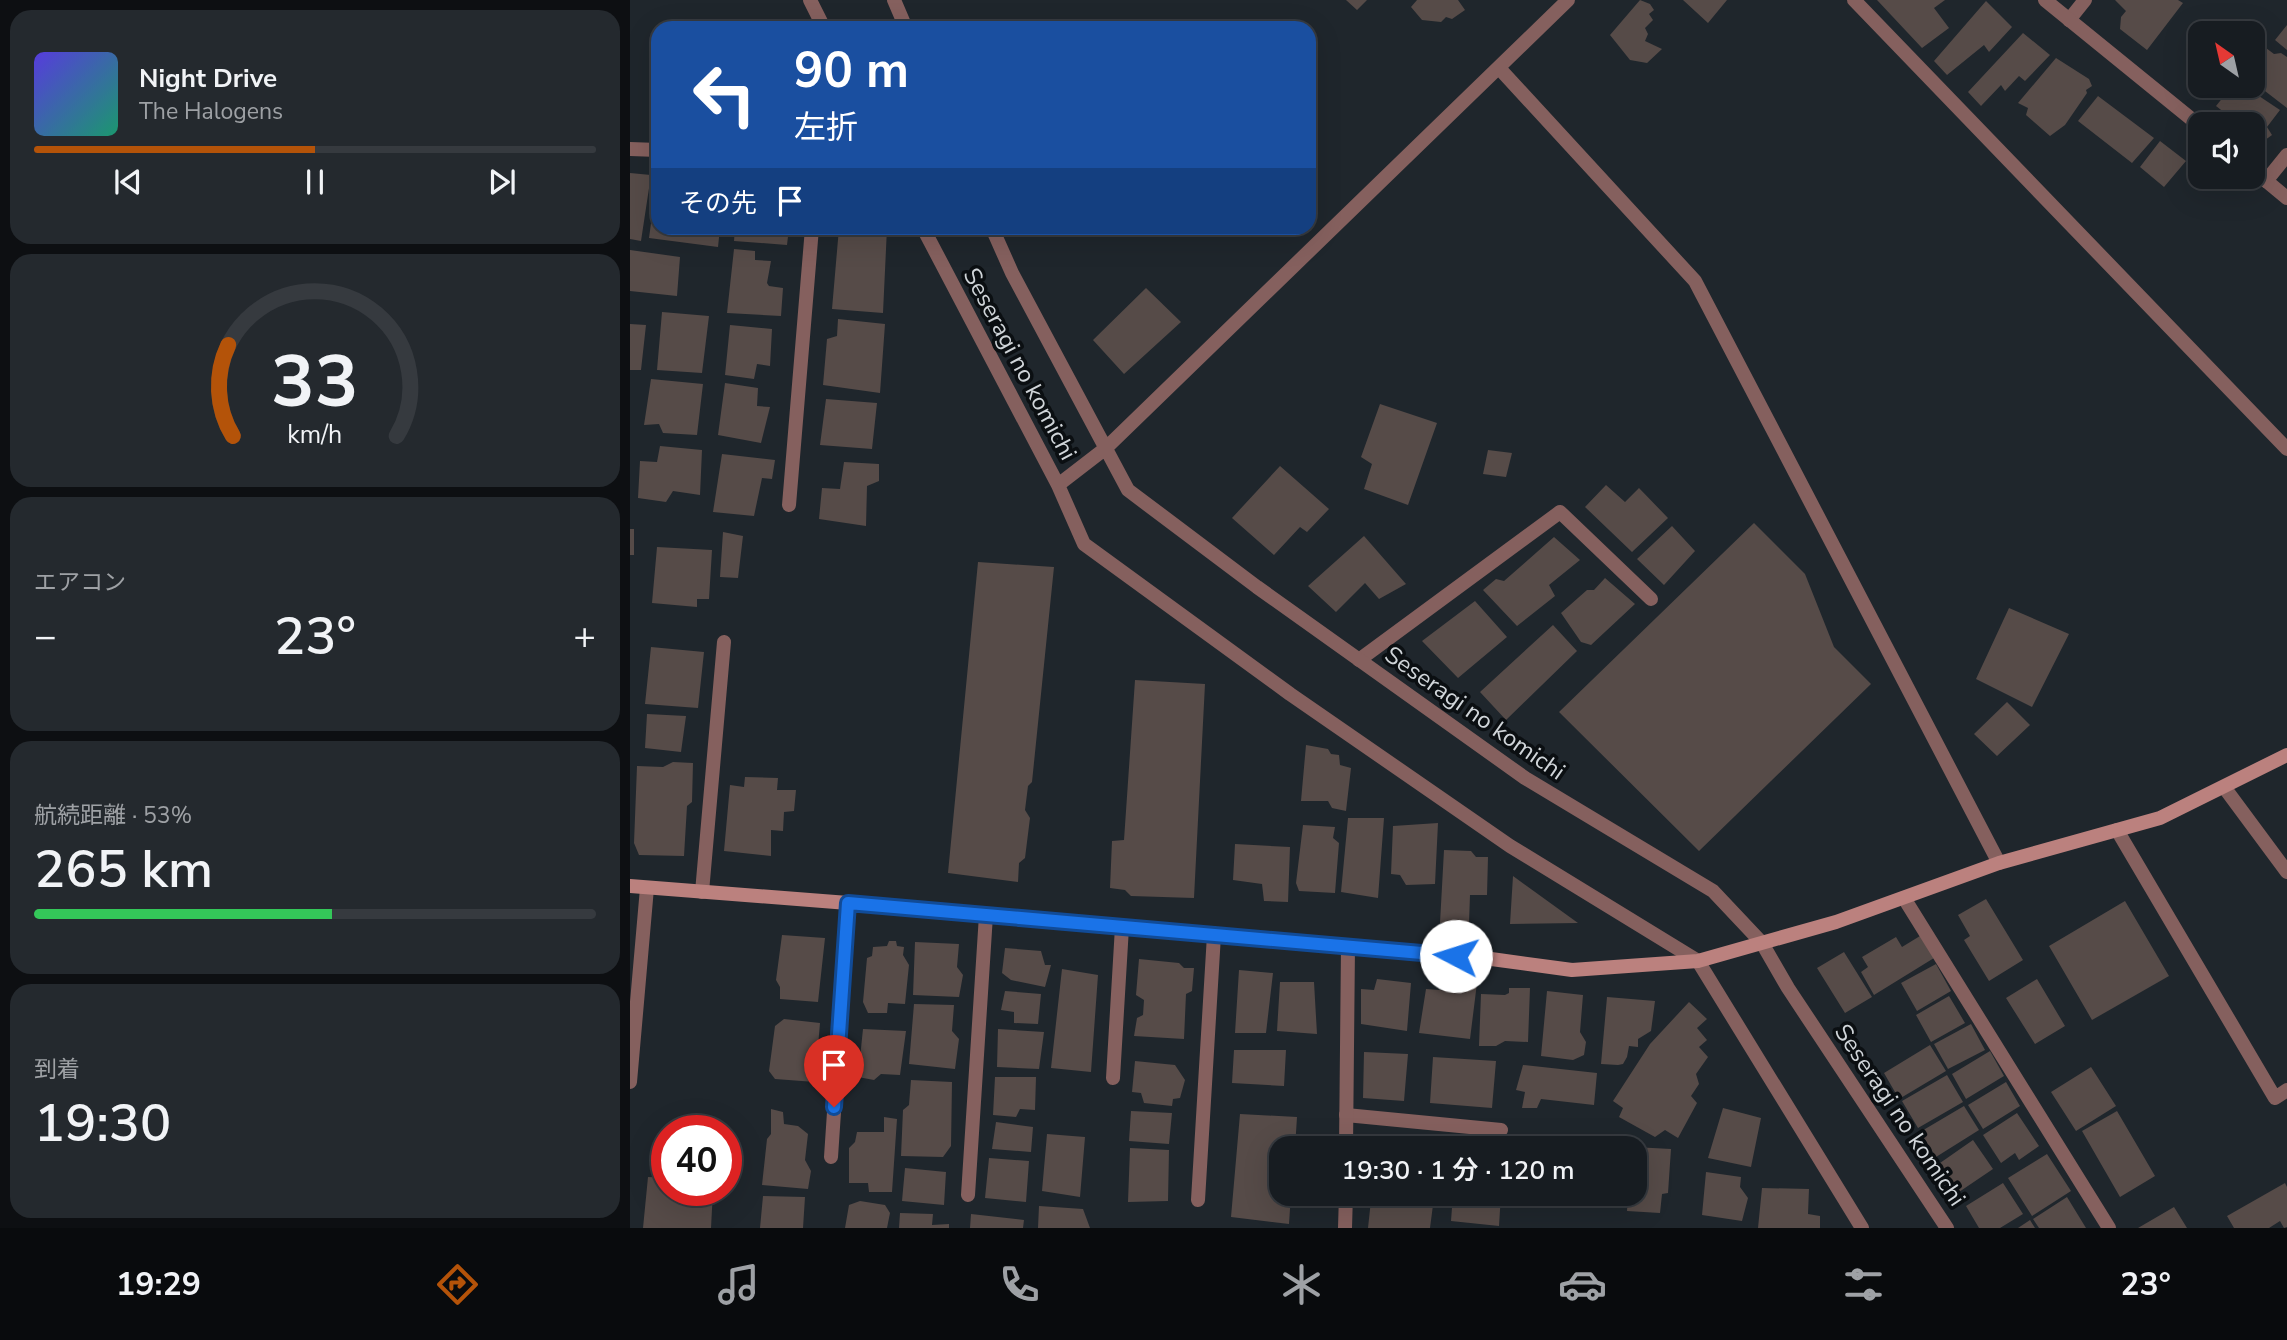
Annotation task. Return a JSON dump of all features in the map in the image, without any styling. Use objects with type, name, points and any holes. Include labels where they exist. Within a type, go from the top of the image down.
[{"type":"street","points":[[810,0],[820,21]]},
{"type":"street","points":[[894,0],[903,21]]},
{"type":"street","points":[[1058,485],[1104,449],[1568,0]]},
{"type":"street","points":[[1854,0],[2287,449]]},
{"type":"street","points":[[2045,0],[2188,117]]},
{"type":"street","points":[[2069,20],[2085,0]]},
{"type":"street","points":[[1499,68],[1695,281],[1999,863]]},
{"type":"street","points":[[630,149],[651,150]]},
{"type":"street","points":[[2287,155],[2266,181],[2287,198]]},
{"type":"street","points":[[789,505],[811,235]]},
{"type":"street","name":"Seseragi no komichi","points":[[927,235],[1058,485],[1084,544],[1290,694],[1510,846],[1698,961]]},
{"type":"street","name":"Seseragi no komichi","points":[[995,235],[1012,273],[1128,490],[1257,587],[1525,778],[1713,891],[1762,943],[1788,988],[1947,1228]]},
{"type":"street","points":[[1359,660],[1560,512],[1651,599]]},
{"type":"street","points":[[702,892],[724,642]]},
{"type":"street","points":[[630,887],[1348,946],[1484,958],[1572,970],[1698,961],[1836,922],[1999,863],[2160,818],[2287,755]]},
{"type":"street","points":[[2224,787],[2287,872]]},
{"type":"street","points":[[2117,830],[2275,1098],[2287,1090]]},
{"type":"street","points":[[630,1082],[647,888]]},
{"type":"street","points":[[1904,898],[2109,1228]]},
{"type":"street","points":[[831,1157],[848,903]]},
{"type":"street","points":[[968,1195],[986,915]]},
{"type":"street","points":[[1113,1078],[1122,928]]},
{"type":"street","points":[[1198,1200],[1214,935]]},
{"type":"street","points":[[1346,1136],[1348,946]]},
{"type":"street","points":[[1698,961],[1862,1228]]},
{"type":"street","points":[[1346,1115],[1501,1130]]},
{"type":"street","points":[[1345,1228],[1346,1206]]},
{"type":"building","points":[[1346,0],[1367,0],[1357,10]]},
{"type":"building","points":[[1417,0],[1458,0],[1465,10],[1452,19],[1446,17],[1441,22],[1422,20],[1411,7]]},
{"type":"building","points":[[1640,0],[1650,4],[1654,10],[1649,14],[1653,20],[1645,28],[1648,34],[1645,41],[1662,49],[1647,63],[1630,60],[1610,35]]},
{"type":"building","points":[[1683,0],[1727,0],[1708,23]]},
{"type":"building","points":[[1877,0],[1945,0],[1934,8],[1949,28],[1922,48]]},
{"type":"building","points":[[2115,0],[2178,0],[2183,3],[2147,50],[2120,29],[2121,17],[2126,11]]},
{"type":"building","points":[[1986,1],[2012,27],[1989,52],[1984,45],[1947,75],[1934,61]]},
{"type":"building","points":[[2287,25],[2287,50],[2275,40]]},
{"type":"building","points":[[2023,33],[2050,55],[2025,81],[2019,76],[2005,91],[2001,85],[1981,106],[1968,92]]},
{"type":"building","points":[[2265,47],[2274,54],[2281,53],[2287,57],[2287,108],[2265,91]]},
{"type":"building","points":[[2056,58],[2089,79],[2092,86],[2086,90],[2087,93],[2065,125],[2050,136],[2026,115],[2028,108],[2018,103]]},
{"type":"building","points":[[2098,96],[2154,138],[2132,163],[2078,121]]},
{"type":"building","points":[[2222,98],[2262,98],[2280,110],[2267,127],[2272,135],[2265,140],[2265,112],[2224,112],[2216,106]]},
{"type":"building","points":[[2160,141],[2186,161],[2164,187],[2140,167]]},
{"type":"building","points":[[630,173],[651,175],[641,241],[630,239]]},
{"type":"building","points":[[651,223],[651,235],[719,235],[718,247],[649,238]]},
{"type":"building","points":[[734,235],[788,235],[787,245],[734,241]]},
{"type":"building","points":[[838,235],[887,235],[883,313],[832,309]]},
{"type":"building","points":[[734,249],[755,251],[755,260],[771,261],[767,283],[769,286],[783,288],[781,316],[727,313]]},
{"type":"building","points":[[630,250],[680,257],[677,296],[630,291]]},
{"type":"building","points":[[1146,288],[1181,322],[1124,374],[1093,340]]},
{"type":"building","points":[[662,312],[709,316],[702,373],[657,370]]},
{"type":"building","points":[[838,319],[885,324],[880,393],[823,385],[827,339],[837,336]]},
{"type":"building","points":[[630,324],[646,325],[641,370],[630,370]]},
{"type":"building","points":[[730,325],[772,329],[770,366],[757,364],[754,379],[725,375]]},
{"type":"building","points":[[651,379],[703,384],[697,435],[663,433],[659,424],[644,425]]},
{"type":"building","points":[[725,383],[758,388],[757,406],[770,407],[761,443],[718,435]]},
{"type":"building","points":[[826,399],[877,403],[872,449],[820,445]]},
{"type":"building","points":[[1380,404],[1437,423],[1408,505],[1364,489],[1372,464],[1361,457]]},
{"type":"building","points":[[660,446],[702,450],[700,495],[673,491],[666,502],[638,498],[640,461],[657,462]]},
{"type":"building","points":[[1488,450],[1512,453],[1506,477],[1483,474]]},
{"type":"building","points":[[722,454],[775,460],[772,479],[762,478],[754,516],[713,512]]},
{"type":"building","points":[[844,462],[879,464],[879,481],[867,486],[866,526],[819,519],[822,488],[840,489]]},
{"type":"building","points":[[1280,466],[1329,509],[1307,532],[1300,527],[1274,555],[1232,518]]},
{"type":"building","points":[[1606,485],[1625,502],[1639,488],[1668,518],[1632,552],[1585,507]]},
{"type":"building","points":[[1754,523],[1805,574],[1834,647],[1871,684],[1699,851],[1559,712]]},
{"type":"building","points":[[1672,526],[1695,551],[1664,585],[1637,559]]},
{"type":"building","points":[[630,529],[634,529],[634,555],[630,555]]},
{"type":"building","points":[[723,532],[743,536],[738,578],[720,577]]},
{"type":"building","points":[[1364,536],[1406,584],[1379,599],[1365,583],[1336,612],[1308,586]]},
{"type":"building","points":[[1554,537],[1580,560],[1549,585],[1555,596],[1517,626],[1483,590],[1496,579],[1504,581]]},
{"type":"building","points":[[657,547],[712,550],[709,599],[697,599],[697,607],[652,603]]},
{"type":"building","points":[[978,562],[1054,567],[1032,782],[1028,786],[1025,810],[1030,818],[1025,858],[1019,863],[1018,882],[948,873]]},
{"type":"building","points":[[1605,578],[1635,604],[1591,645],[1581,642],[1561,613],[1587,590],[1594,590]]},
{"type":"building","points":[[1475,601],[1507,637],[1458,678],[1422,641]]},
{"type":"building","points":[[2009,608],[2069,634],[2032,707],[1976,679]]},
{"type":"building","points":[[1553,625],[1577,651],[1506,720],[1480,692]]},
{"type":"building","points":[[651,647],[704,652],[698,708],[645,704]]},
{"type":"building","points":[[1135,680],[1205,684],[1194,898],[1131,896],[1125,890],[1110,888],[1112,841],[1124,840]]},
{"type":"building","points":[[2007,702],[2030,725],[1997,756],[1974,734]]},
{"type":"building","points":[[647,714],[686,716],[681,752],[645,748]]},
{"type":"building","points":[[1306,745],[1328,749],[1331,754],[1339,755],[1340,765],[1351,768],[1346,811],[1332,808],[1328,801],[1301,801]]},
{"type":"building","points":[[673,762],[693,763],[692,802],[687,806],[684,856],[639,855],[634,843],[637,766],[663,767]]},
{"type":"building","points":[[745,777],[778,778],[777,790],[796,790],[794,811],[784,812],[783,831],[771,830],[771,856],[724,851],[730,785],[744,787]]},
{"type":"building","points":[[1348,818],[1384,818],[1378,898],[1341,892]]},
{"type":"building","points":[[1438,823],[1435,884],[1406,885],[1400,875],[1391,874],[1393,826]]},
{"type":"building","points":[[1303,825],[1335,827],[1333,838],[1339,843],[1335,893],[1299,891],[1296,883]]},
{"type":"building","points":[[1235,844],[1290,847],[1288,902],[1264,901],[1262,884],[1233,880]]},
{"type":"building","points":[[1444,850],[1471,851],[1476,857],[1488,857],[1487,895],[1470,895],[1469,923],[1440,923]]},
{"type":"building","points":[[1513,876],[1578,923],[1510,924]]},
{"type":"building","points":[[1986,899],[2023,960],[1989,981],[1964,940],[1970,936],[1958,915]]},
{"type":"building","points":[[2125,901],[2169,976],[2092,1020],[2049,946]]},
{"type":"building","points":[[782,935],[825,938],[818,1002],[780,999],[780,987],[776,980]]},
{"type":"building","points":[[1920,936],[1934,958],[1874,995],[1861,972],[1868,967],[1862,957],[1896,937],[1902,947]]},
{"type":"building","points":[[889,941],[896,941],[897,946],[904,947],[903,955],[909,965],[905,1004],[888,1003],[887,1013],[868,1013],[863,1002],[867,958],[872,956],[873,947],[887,946]]},
{"type":"building","points":[[915,942],[959,944],[957,967],[963,975],[959,997],[913,995]]},
{"type":"building","points":[[1005,948],[1041,951],[1045,965],[1051,965],[1045,987],[1011,980],[1002,973]]},
{"type":"building","points":[[1844,952],[1872,997],[1845,1013],[1817,968]]},
{"type":"building","points":[[1139,959],[1179,963],[1184,968],[1194,968],[1192,991],[1186,994],[1184,1039],[1134,1036],[1137,1018],[1143,1015],[1144,1000],[1136,995]]},
{"type":"building","points":[[1936,964],[1951,991],[1917,1011],[1901,983]]},
{"type":"building","points":[[1062,969],[1098,975],[1091,1072],[1051,1068]]},
{"type":"building","points":[[1239,970],[1273,973],[1266,1033],[1235,1033]]},
{"type":"building","points":[[1377,979],[1411,983],[1407,1031],[1361,1024],[1361,989],[1374,990]]},
{"type":"building","points":[[2037,979],[2065,1026],[2035,1044],[2006,998]]},
{"type":"building","points":[[1457,981],[1477,983],[1470,1039],[1419,1033],[1426,989],[1453,991]]},
{"type":"building","points":[[1280,982],[1314,982],[1317,1034],[1277,1031]]},
{"type":"building","points":[[1509,988],[1530,988],[1528,1042],[1505,1041],[1496,1046],[1479,1046],[1481,994],[1505,995],[1509,993]]},
{"type":"building","points":[[1005,991],[1041,994],[1038,1024],[1014,1023],[1014,1012],[1001,1010]]},
{"type":"building","points":[[1547,991],[1583,995],[1580,1032],[1586,1042],[1584,1055],[1573,1060],[1541,1056]]},
{"type":"building","points":[[1949,996],[1965,1023],[1931,1042],[1916,1015]]},
{"type":"building","points":[[1607,997],[1655,1001],[1651,1031],[1638,1039],[1638,1047],[1629,1046],[1623,1064],[1618,1065],[1601,1064]]},
{"type":"building","points":[[1689,1002],[1707,1019],[1697,1028],[1707,1040],[1699,1047],[1708,1057],[1696,1074],[1699,1084],[1691,1096],[1697,1103],[1678,1138],[1665,1130],[1655,1137],[1619,1117],[1623,1108],[1613,1101],[1650,1044]]},
{"type":"building","points":[[914,1004],[954,1005],[952,1031],[959,1039],[955,1069],[909,1064]]},
{"type":"building","points":[[784,1019],[820,1023],[815,1082],[775,1079],[769,1071],[775,1026]]},
{"type":"building","points":[[1971,1024],[1985,1050],[1948,1069],[1934,1044]]},
{"type":"building","points":[[863,1029],[906,1031],[900,1075],[881,1074],[874,1080],[858,1077]]},
{"type":"building","points":[[998,1029],[1044,1032],[1039,1069],[997,1067]]},
{"type":"building","points":[[1930,1045],[1946,1071],[1899,1099],[1884,1073]]},
{"type":"building","points":[[1234,1050],[1286,1050],[1284,1086],[1232,1083]]},
{"type":"building","points":[[1990,1051],[2004,1076],[1966,1099],[1952,1074]]},
{"type":"building","points":[[1364,1052],[1408,1054],[1404,1101],[1363,1098]]},
{"type":"building","points":[[1433,1057],[1496,1061],[1492,1108],[1430,1103]]},
{"type":"building","points":[[1135,1061],[1175,1065],[1185,1080],[1180,1098],[1173,1099],[1172,1106],[1144,1103],[1141,1093],[1132,1092]]},
{"type":"building","points":[[1523,1065],[1597,1073],[1594,1105],[1541,1099],[1537,1108],[1522,1108],[1525,1092],[1516,1090]]},
{"type":"building","points":[[2091,1067],[2116,1106],[2076,1131],[2051,1092]]},
{"type":"building","points":[[1947,1075],[1963,1102],[1918,1128],[1902,1101]]},
{"type":"building","points":[[995,1077],[1036,1077],[1035,1110],[1020,1109],[1016,1117],[993,1115]]},
{"type":"building","points":[[911,1080],[952,1082],[951,1146],[943,1157],[901,1156],[903,1110],[909,1105]]},
{"type":"building","points":[[2006,1082],[2020,1106],[1983,1129],[1968,1105]]},
{"type":"building","points":[[1964,1106],[1979,1130],[1936,1157],[1920,1132]]},
{"type":"building","points":[[1723,1108],[1761,1118],[1751,1167],[1708,1158]]},
{"type":"building","points":[[771,1109],[783,1112],[784,1124],[798,1126],[808,1134],[805,1160],[811,1171],[808,1189],[762,1185],[767,1139],[771,1134]]},
{"type":"building","points":[[1131,1111],[1172,1113],[1169,1144],[1129,1141]]},
{"type":"building","points":[[2117,1111],[2155,1176],[2120,1197],[2082,1131]]},
{"type":"building","points":[[2017,1113],[2039,1146],[2019,1160],[2015,1153],[2001,1163],[1983,1135]]},
{"type":"building","points":[[1240,1114],[1297,1117],[1296,1136],[1269,1136],[1269,1206],[1290,1206],[1289,1224],[1231,1217]]},
{"type":"building","points":[[884,1117],[897,1119],[892,1192],[869,1192],[868,1183],[849,1183],[849,1148],[855,1142],[857,1132],[884,1132]]},
{"type":"building","points":[[996,1122],[1033,1127],[1031,1152],[992,1149]]},
{"type":"building","points":[[1047,1134],[1085,1137],[1080,1197],[1042,1191]]},
{"type":"building","points":[[1973,1140],[1993,1169],[1959,1192],[1940,1163]]},
{"type":"building","points":[[1130,1148],[1169,1150],[1168,1201],[1128,1202]]},
{"type":"building","points":[[1647,1148],[1671,1149],[1668,1193],[1662,1194],[1660,1213],[1627,1211],[1627,1206],[1647,1206]]},
{"type":"building","points":[[2047,1154],[2071,1191],[2032,1216],[2008,1178]]},
{"type":"building","points":[[989,1158],[1029,1161],[1026,1202],[985,1198]]},
{"type":"building","points":[[905,1168],[946,1172],[944,1205],[902,1201]]},
{"type":"building","points":[[1706,1172],[1741,1177],[1740,1187],[1748,1198],[1742,1221],[1702,1215]]},
{"type":"building","points":[[648,1177],[651,1177],[651,1206],[712,1206],[711,1228],[643,1228]]},
{"type":"building","points":[[2003,1183],[2023,1214],[2000,1228],[1979,1228],[1966,1206]]},
{"type":"building","points":[[2285,1183],[2287,1227],[2284,1228],[2280,1221],[2269,1228],[2234,1228],[2227,1216]]},
{"type":"building","points":[[1762,1188],[1809,1189],[1808,1214],[1820,1216],[1820,1228],[1758,1228]]},
{"type":"building","points":[[763,1196],[805,1197],[803,1228],[760,1228]]},
{"type":"building","points":[[2067,1197],[2086,1228],[2039,1228],[2033,1219]]},
{"type":"building","points":[[860,1201],[885,1205],[890,1213],[887,1228],[845,1228],[849,1205]]},
{"type":"building","points":[[1039,1206],[1083,1209],[1090,1228],[1038,1228]]},
{"type":"building","points":[[1370,1206],[1433,1206],[1430,1228],[1368,1228]]},
{"type":"building","points":[[1452,1206],[1500,1206],[1499,1226],[1451,1221]]},
{"type":"building","points":[[2174,1207],[2187,1228],[2138,1228]]},
{"type":"building","points":[[900,1213],[933,1214],[932,1225],[949,1224],[949,1228],[899,1228]]},
{"type":"building","points":[[971,1214],[1024,1220],[1023,1228],[970,1228]]},
{"type":"building","points":[[2030,1220],[2035,1228],[2018,1228]]},
{"type":"route","points":[[834,1107],[848,903],[1456,956]]}]
